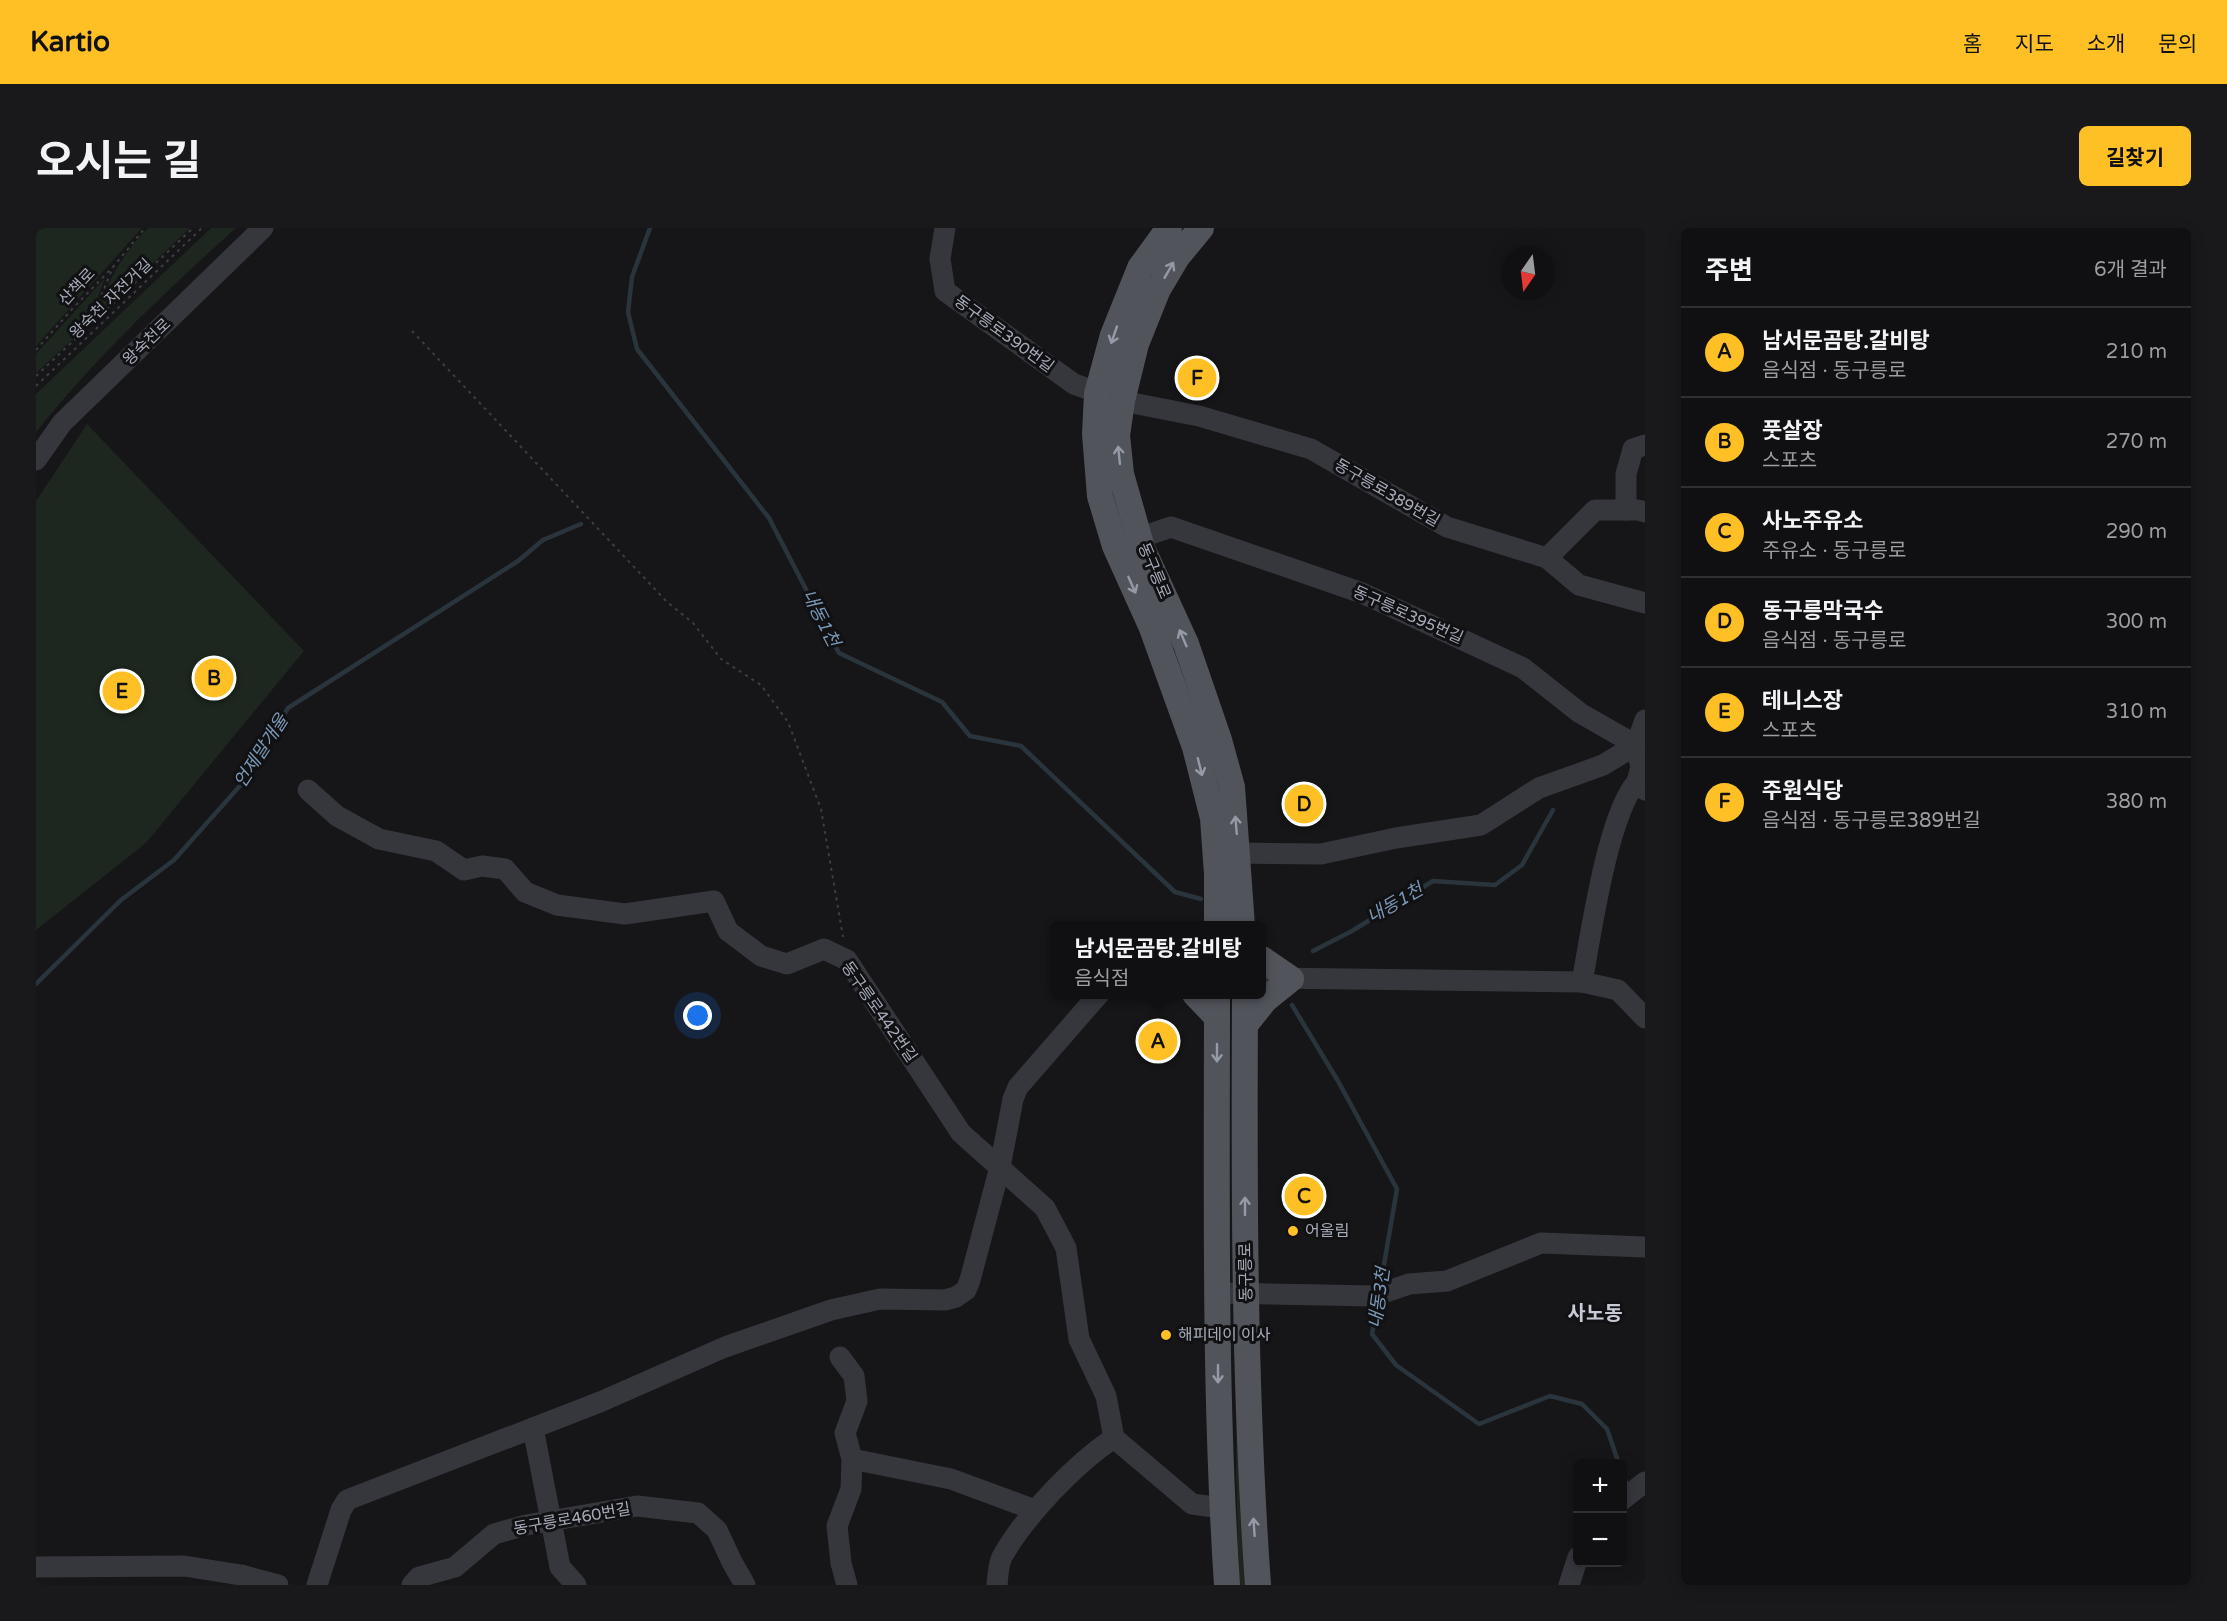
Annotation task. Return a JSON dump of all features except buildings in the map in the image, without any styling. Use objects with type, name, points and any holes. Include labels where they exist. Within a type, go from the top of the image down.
[{"type":"main road","name":"동구릉로","points":[[1169,228],[1140,268],[1113,335],[1097,394],[1095,434],[1100,496],[1115,546],[1152,628],[1195,747],[1213,818],[1217,874],[1217,921]]},
{"type":"main road","name":"동구릉로","points":[[1201,228],[1177,257],[1158,289],[1136,344],[1122,401],[1117,435],[1121,474],[1139,538],[1186,644],[1220,740],[1232,787],[1242,921]]},
{"type":"main road","points":[[1245,1025],[1265,1000],[1291,979],[1266,962]]},
{"type":"main road","name":"동구릉로","points":[[1245,999],[1246,1293],[1249,1426],[1258,1585]]},
{"type":"main road","name":"동구릉로","points":[[1217,1006],[1218,1387],[1227,1585]]},
{"type":"street","name":"왕숙천로","points":[[36,460],[62,423],[263,228]]},
{"type":"street","name":"동구릉로390번길","points":[[945,228],[940,259],[945,291],[1074,384],[1122,401]]},
{"type":"street","name":"동구릉로389번길","points":[[1122,401],[1199,416],[1311,449],[1447,527],[1547,558],[1579,585],[1645,603]]},
{"type":"street","points":[[1547,558],[1595,510],[1635,511],[1626,474],[1633,449],[1645,446]]},
{"type":"street","name":"동구릉로395번길","points":[[1115,546],[1171,527],[1362,593],[1523,668],[1580,713],[1636,745]]},
{"type":"street","points":[[1582,982],[1612,832],[1622,806],[1643,781],[1636,745],[1645,720]]},
{"type":"street","points":[[1237,853],[1321,854],[1396,838],[1481,825],[1539,788],[1603,765],[1636,745]]},
{"type":"street","name":"동구릉로442번길","points":[[308,790],[337,816],[379,838],[436,851],[464,870],[482,866],[505,869],[525,892],[557,905],[625,914],[714,901],[728,931],[761,956],[787,964],[824,950],[847,960],[961,1133],[1045,1208],[1066,1248],[1079,1339],[1106,1396],[1114,1438]]},
{"type":"street","points":[[1266,978],[1582,982],[1618,990],[1645,1018]]},
{"type":"street","points":[[317,1585],[341,1510],[347,1500],[600,1402],[725,1347],[831,1310],[880,1299],[945,1300],[956,1297],[966,1290],[1000,1167],[1013,1099],[1018,1087],[1096,999]]},
{"type":"street","points":[[1218,1293],[1380,1294],[1409,1284],[1447,1281],[1541,1242],[1645,1247]]},
{"type":"street","points":[[840,1357],[854,1376],[857,1401],[845,1433],[852,1459],[851,1489],[837,1526],[840,1563],[847,1585]]},
{"type":"street","points":[[533,1428],[560,1567],[576,1585]]},
{"type":"street","points":[[997,1585],[1000,1559],[1035,1510],[1098,1449],[1114,1438],[1192,1504],[1222,1508]]},
{"type":"street","points":[[852,1459],[951,1479],[1035,1510]]},
{"type":"street","name":"동구릉로460번길","points":[[412,1585],[419,1577],[455,1566],[494,1534],[526,1525],[637,1506],[698,1513],[717,1530],[745,1585]]},
{"type":"street","points":[[36,1567],[184,1566],[241,1575],[278,1585]]},
{"type":"street","points":[[1569,1585],[1575,1567]]},
{"type":"path","name":"산책로","points":[[36,350],[113,267],[145,228]]},
{"type":"path","points":[[36,376],[193,228]]},
{"type":"path","name":"왕숙천 자전거길","points":[[36,386],[202,228]]},
{"type":"path","name":"산책로","points":[[89,325],[113,267]]},
{"type":"path","points":[[412,331],[668,602],[693,623],[721,659],[761,685],[789,722],[821,809],[847,960]]},
{"type":"shaded area","points":[[36,228],[142,228],[36,346]]},
{"type":"shaded area","points":[[148,228],[190,228],[94,319],[116,270],[130,248]]},
{"type":"shaded area","points":[[211,228],[236,228],[132,326],[83,377],[36,432],[36,394]]},
{"type":"shaded area","points":[[105,278],[87,326],[36,373],[36,354]]},
{"type":"shaded area","points":[[87,424],[304,651],[146,843],[36,930],[36,501]]},
{"type":"shaded area","points":[[1237,1410],[1246,1585],[1240,1585],[1239,1581]]},
{"type":"waterway","name":"내동1천","points":[[650,228],[632,277],[628,312],[637,349],[769,518],[839,653],[942,702],[970,736],[1021,746],[1175,892],[1201,899]]},
{"type":"waterway","name":"언제말개울","points":[[36,984],[121,900],[174,860],[246,779],[288,708],[518,561],[543,540],[581,524]]},
{"type":"waterway","name":"내동1천","points":[[1313,951],[1352,931],[1433,881],[1495,885],[1522,865],[1553,810]]},
{"type":"waterway","name":"내동3천","points":[[1292,1005],[1338,1081],[1397,1189],[1380,1288]]},
{"type":"waterway","name":"내동3천","points":[[1378,1302],[1372,1334],[1396,1365],[1479,1424],[1550,1396],[1582,1404],[1607,1429],[1617,1459]]},
{"type":"waterway","name":"내동3천","points":[[1627,1484],[1629,1488]]},
{"type":"place","name":"주원식당","points":[[1197,378]]},
{"type":"place","name":"풋살장","points":[[214,678]]},
{"type":"place","name":"테니스장","points":[[122,691]]},
{"type":"place","name":"동구릉막국수","points":[[1304,804]]},
{"type":"place","name":"남서문곰탕.갈비탕","points":[[1158,1041]]},
{"type":"place","name":"사노주유소","points":[[1304,1196]]},
{"type":"place","name":"어울림","points":[[1293,1231]]},
{"type":"place","name":"해피데이 이사","points":[[1166,1335]]},
{"type":"district","name":"사노동","points":[[1595,1314]]}]
